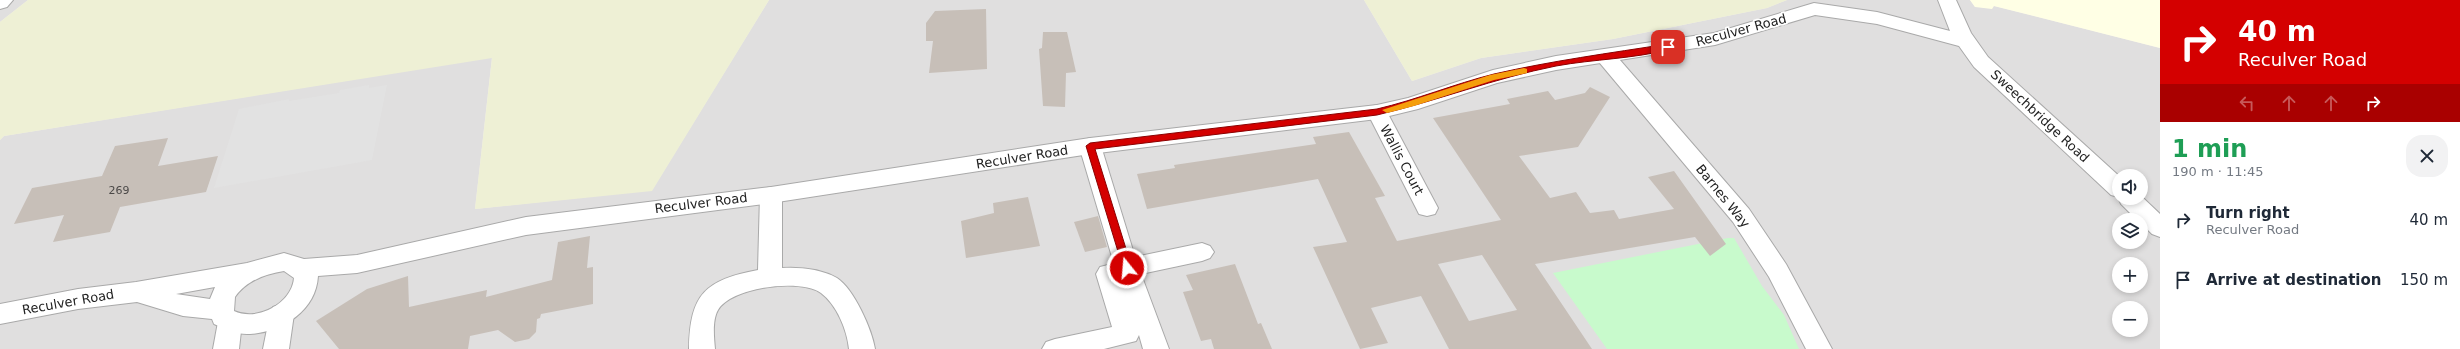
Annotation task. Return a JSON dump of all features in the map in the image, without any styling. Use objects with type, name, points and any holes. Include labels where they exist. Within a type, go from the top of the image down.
[{"type":"street","points":[[0,3],[4,0]]},
{"type":"street","name":"Sweechbridge Road","points":[[1947,0],[1955,24],[1964,41],[1981,62],[2112,183]]},
{"type":"street","name":"Reculver Road","points":[[0,314],[86,298],[136,292],[247,272],[272,263],[284,262],[302,268],[357,264],[526,226],[771,195],[1090,146],[1377,112],[1411,104],[1493,77],[1556,64],[1714,39],[1815,4],[1884,19],[1964,41]]},
{"type":"street","name":"Barnes Way","points":[[1606,57],[1727,198],[1749,227],[1798,304],[1819,349]]},
{"type":"street","name":"Wallis Court","points":[[1377,112],[1427,208]]},
{"type":"street","points":[[1055,349],[1127,334],[1118,271],[1090,146]]},
{"type":"street","points":[[770,277],[771,195]]},
{"type":"street","points":[[2136,205],[2160,228]]},
{"type":"street","points":[[1118,271],[1202,252]]},
{"type":"street","name":"Reculver Road","points":[[136,292],[254,325],[282,314],[317,285],[357,264]]},
{"type":"street","points":[[301,297],[307,281],[306,274],[302,268]]},
{"type":"street","points":[[1118,271],[1156,349]]},
{"type":"street","name":"Reculver Road","points":[[225,316],[221,301],[226,290],[247,272]]},
{"type":"street","points":[[702,349],[705,314],[707,305],[712,298],[721,290],[732,286],[770,277],[800,278],[828,284],[834,290],[860,334],[862,349]]},
{"type":"street","points":[[276,349],[282,314]]},
{"type":"street","points":[[225,316],[226,349]]},
{"type":"shaded area","points":[[0,0],[28,0],[0,22]]},
{"type":"shaded area","points":[[28,0],[769,0],[652,191],[475,209],[492,58],[4,136],[0,140],[0,22]]},
{"type":"shaded area","points":[[769,0],[1364,0],[1412,81],[1481,58],[1613,39],[1767,8],[1787,0],[1970,0],[1975,7],[1994,6],[2160,48],[2160,349],[0,349],[0,140],[4,136],[492,57],[475,209],[652,190]]},
{"type":"shaded area","points":[[1364,0],[1787,0],[1767,8],[1613,39],[1481,58],[1412,81]]},
{"type":"shaded area","points":[[1970,0],[2160,0],[2160,48],[1994,6],[1992,9],[1975,7]]},
{"type":"shaded area","points":[[369,85],[369,88],[387,85],[372,160],[214,188],[239,109],[289,99],[289,101],[339,93],[340,90]]},
{"type":"green space","points":[[1734,238],[1762,286],[1784,315],[1799,349],[1607,349],[1553,273]]},
{"type":"building","points":[[986,9],[987,69],[929,73],[933,41],[926,41],[926,23],[935,11]]},
{"type":"building","points":[[1043,32],[1067,32],[1076,72],[1066,73],[1065,107],[1043,106],[1039,49],[1042,48]]},
{"type":"building","points":[[1590,87],[1610,97],[1578,147],[1519,156],[1550,198],[1576,192],[1590,213],[1614,210],[1619,219],[1674,209],[1648,177],[1674,171],[1726,244],[1710,256],[1695,237],[1535,264],[1592,349],[1449,349],[1421,296],[1371,308],[1388,343],[1360,349],[1313,247],[1347,242],[1318,179],[1147,209],[1137,174],[1175,168],[1174,165],[1316,144],[1313,137],[1349,132],[1385,196],[1375,198],[1397,241],[1501,220],[1433,118],[1510,104],[1507,99],[1548,91],[1555,100],[1585,93]],"holes":[[[1482,255],[1517,310],[1469,321],[1438,264]]]},
{"type":"building","points":[[168,138],[158,166],[218,156],[206,192],[120,207],[110,232],[53,242],[64,215],[14,224],[32,188],[102,176],[115,146]]},
{"type":"building","points":[[1028,197],[1040,246],[966,258],[961,221],[994,213],[993,203]]},
{"type":"building","points":[[1098,216],[1107,247],[1085,252],[1074,222]]},
{"type":"building","points":[[590,236],[587,268],[593,267],[593,304],[541,314],[540,318],[537,319],[536,332],[529,339],[515,342],[498,330],[470,336],[468,349],[339,349],[316,321],[367,289],[408,276],[409,307],[487,290],[486,297],[552,280],[558,242]]},
{"type":"building","points":[[1235,264],[1258,324],[1261,323],[1272,349],[1214,349],[1211,339],[1201,341],[1183,292],[1193,290],[1186,275]]},
{"type":"slow traffic","points":[[1387,110],[1411,104],[1493,77],[1524,71]]},
{"type":"route","points":[[1127,268],[1090,146],[1239,130],[1377,112],[1411,104],[1493,77],[1556,64],[1668,47]]}]
